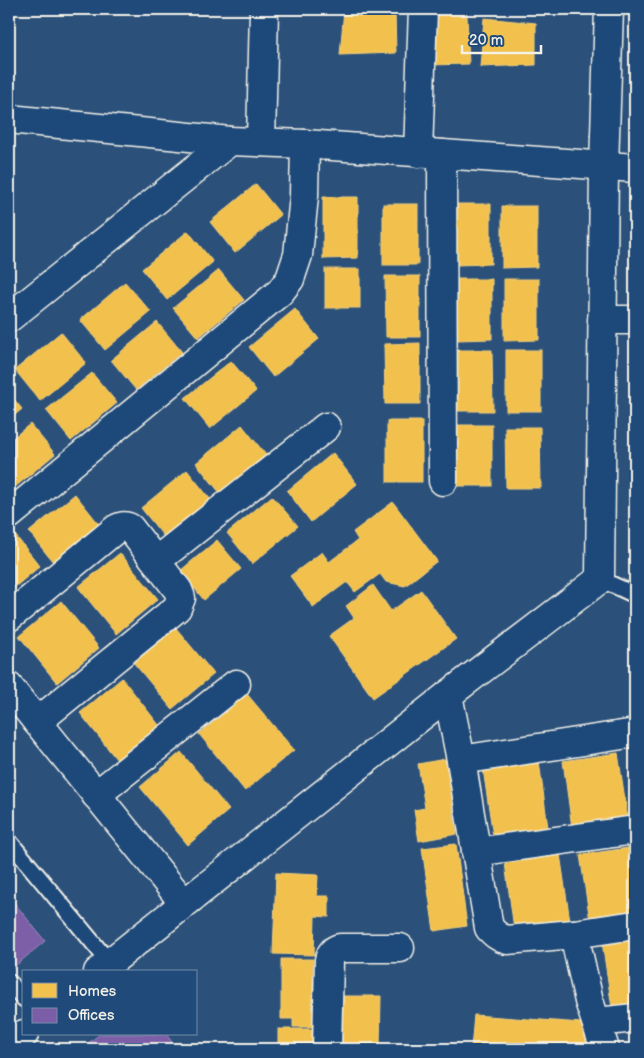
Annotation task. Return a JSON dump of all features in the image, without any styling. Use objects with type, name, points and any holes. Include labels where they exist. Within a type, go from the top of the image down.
[{"type":"street","points":[[261,142],[264,9]]},
{"type":"street","points":[[423,9],[443,481]]},
{"type":"street","points":[[104,967],[448,694],[600,579],[604,166],[609,9]]},
{"type":"street","points":[[9,119],[230,141],[305,144],[635,168]]},
{"type":"street","points":[[9,318],[230,141]]},
{"type":"street","points":[[9,516],[280,292],[290,279],[298,255],[304,196],[305,144]]},
{"type":"street","points":[[602,320],[635,320]]},
{"type":"street","points":[[156,561],[326,427]]},
{"type":"street","points":[[9,617],[120,527],[126,526],[130,528],[156,561],[178,590],[181,598],[177,608],[37,722]]},
{"type":"street","points":[[96,795],[236,684]]},
{"type":"street","points":[[9,687],[184,903]]},
{"type":"street","points":[[448,694],[462,760],[489,928],[494,934],[507,940],[574,934],[635,925]]},
{"type":"street","points":[[462,760],[635,733]]},
{"type":"street","points":[[476,852],[635,830]]},
{"type":"street","points":[[574,934],[589,1001],[605,1049]]},
{"type":"street","points":[[327,1049],[330,954],[340,948],[400,948]]},
{"type":"street","points":[[597,1022],[635,1018]]},
{"type":"street","points":[[9,1046],[22,1036]]},
{"type":"lane","points":[[600,579],[635,595]]},
{"type":"lane","points":[[9,841],[104,967]]},
{"type":"lane","points":[[9,982],[22,997]]},
{"type":"building: Homes","points":[[344,9],[395,11],[396,53],[340,55]]},
{"type":"building: Homes","points":[[429,15],[467,15],[469,64],[429,65]]},
{"type":"building: Homes","points":[[484,18],[536,23],[536,65],[480,67]]},
{"type":"building: Homes","points":[[256,184],[281,215],[235,253],[210,222]]},
{"type":"building: Homes","points":[[323,197],[358,197],[358,258],[323,259]]},
{"type":"building: Homes","points":[[383,204],[418,204],[418,265],[383,265]]},
{"type":"building: Homes","points":[[456,204],[491,204],[491,264],[456,265]]},
{"type":"building: Homes","points":[[502,206],[537,206],[537,267],[502,268]]},
{"type":"building: Homes","points":[[188,231],[213,262],[167,300],[142,269]]},
{"type":"building: Homes","points":[[325,269],[360,269],[360,308],[325,308]]},
{"type":"building: Homes","points":[[219,270],[244,300],[198,338],[173,308]]},
{"type":"building: Homes","points":[[385,276],[420,276],[420,337],[386,337]]},
{"type":"building: Homes","points":[[457,279],[492,279],[492,339],[458,340]]},
{"type":"building: Homes","points":[[504,279],[539,279],[539,340],[504,341]]},
{"type":"building: Homes","points":[[125,282],[151,312],[105,350],[80,320]]},
{"type":"building: Homes","points":[[295,309],[319,339],[273,377],[249,347]]},
{"type":"building: Homes","points":[[157,322],[182,352],[136,390],[111,360]]},
{"type":"building: Homes","points":[[61,332],[86,363],[40,401],[15,370]]},
{"type":"building: Homes","points":[[420,343],[420,404],[385,404],[384,344]]},
{"type":"building: Homes","points":[[458,350],[492,350],[493,411],[458,411]]},
{"type":"building: Homes","points":[[506,350],[541,350],[541,411],[506,411]]},
{"type":"building: Homes","points":[[231,361],[256,391],[210,429],[185,398]]},
{"type":"building: Homes","points":[[92,373],[117,403],[71,441],[46,410]]},
{"type":"building: Homes","points":[[9,393],[22,409],[9,420]]},
{"type":"building: Homes","points":[[387,421],[422,421],[422,482],[387,482]]},
{"type":"building: Homes","points":[[30,424],[55,454],[9,492],[9,441]]},
{"type":"building: Homes","points":[[242,425],[266,455],[220,493],[196,463]]},
{"type":"building: Homes","points":[[457,425],[492,425],[492,486],[457,486]]},
{"type":"building: Homes","points":[[505,427],[540,427],[541,488],[506,488]]},
{"type":"building: Homes","points":[[333,453],[357,484],[311,522],[287,491]]},
{"type":"building: Homes","points":[[187,470],[211,500],[165,538],[141,508]]},
{"type":"building: Homes","points":[[75,494],[99,524],[53,562],[29,532]]},
{"type":"building: Homes","points":[[272,496],[298,526],[252,564],[227,533]]},
{"type":"building: Homes","points":[[393,502],[437,561],[405,586],[386,582],[380,574],[355,592],[347,582],[313,607],[290,576],[322,552],[329,562],[358,540],[353,532]]},
{"type":"building: Homes","points":[[15,535],[40,566],[9,592],[9,540]]},
{"type":"building: Homes","points":[[217,540],[241,569],[204,600],[180,571]]},
{"type":"building: Homes","points":[[120,553],[158,599],[116,634],[78,587]]},
{"type":"building: Homes","points":[[373,585],[391,611],[421,590],[456,639],[373,698],[329,636],[354,618],[346,606]]},
{"type":"building: Homes","points":[[61,601],[99,648],[57,683],[19,636]]},
{"type":"building: Homes","points":[[176,628],[214,674],[172,709],[133,662]]},
{"type":"building: Homes","points":[[122,678],[159,725],[117,760],[80,713]]},
{"type":"building: Homes","points":[[247,694],[294,750],[245,791],[199,734]]},
{"type":"building: Homes","points":[[181,752],[229,810],[188,845],[140,787]]},
{"type":"building: Homes","points":[[618,753],[628,820],[572,828],[563,761]]},
{"type":"building: Homes","points":[[445,759],[457,834],[419,841],[414,810],[425,808],[418,764]]},
{"type":"building: Homes","points":[[539,761],[548,828],[493,836],[483,769]]},
{"type":"building: Homes","points":[[456,844],[467,926],[434,931],[422,848]]},
{"type":"building: Homes","points":[[635,847],[635,915],[590,921],[580,855]]},
{"type":"building: Homes","points":[[560,854],[570,921],[514,929],[505,863]]},
{"type":"building: Homes","points":[[276,873],[318,875],[317,896],[329,896],[329,917],[315,916],[314,955],[273,954]]},
{"type":"building: Homes","points":[[635,937],[635,1005],[612,1008],[602,942]]},
{"type":"building: Homes","points":[[281,959],[313,959],[312,1027],[293,1027],[293,1019],[281,1019]]},
{"type":"building: Homes","points":[[341,996],[381,996],[380,1048],[340,1047]]},
{"type":"building: Homes","points":[[474,1015],[595,1024],[593,1049],[471,1049]]},
{"type":"building: Homes","points":[[278,1029],[312,1029],[312,1049],[278,1049]]},
{"type":"building: Offices","points":[[9,896],[45,941],[9,971]]},
{"type":"building: Offices","points":[[97,1036],[167,1036],[177,1049],[81,1049]]}]
